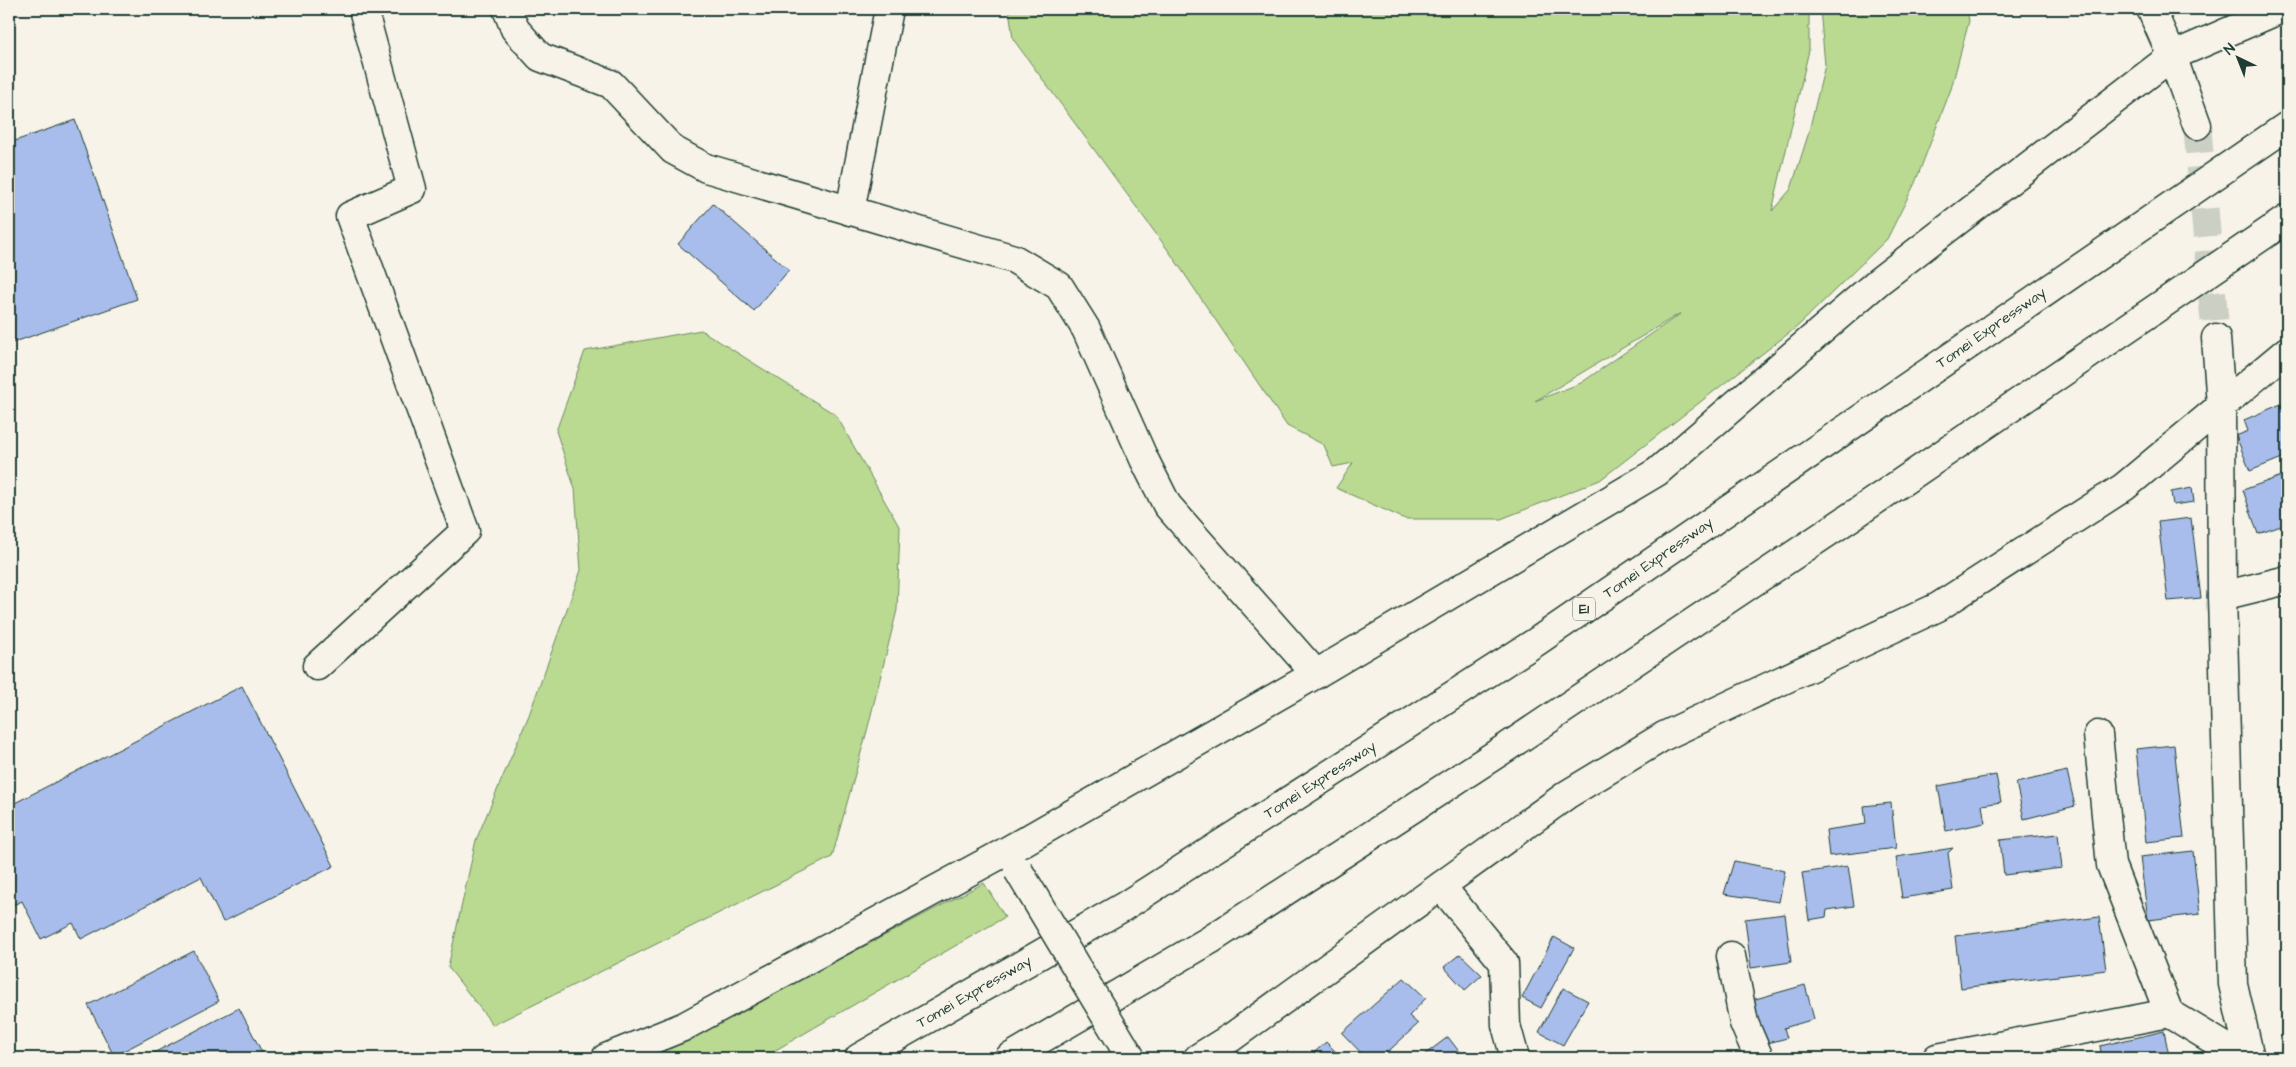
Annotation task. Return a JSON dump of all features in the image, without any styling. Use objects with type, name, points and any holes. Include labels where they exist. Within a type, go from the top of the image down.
[{"type":"main road","points":[[317,666],[465,531],[350,216],[412,189],[364,9]]},
{"type":"main road","points":[[506,9],[515,29],[540,57],[611,84],[673,150],[706,168],[1014,259],[1059,286],[1086,329],[1144,459],[1167,505],[1316,674]]},
{"type":"main road","points":[[850,211],[889,9]]},
{"type":"main road","points":[[2151,9],[2172,56],[2197,125]]},
{"type":"main road","points":[[606,1058],[683,1028],[1012,860],[1316,674],[1657,472],[1879,281],[2172,56],[2281,9]]},
{"type":"main road","name":"Tomei Expressway","points":[[859,1058],[1122,906],[1536,642],[2287,126]]},
{"type":"main road","points":[[1009,1058],[1210,940],[1507,747],[1858,512],[2287,219]]},
{"type":"main road","points":[[2216,338],[2221,405],[2222,596],[2233,984],[2250,1058]]},
{"type":"main road","points":[[1198,1058],[1232,1037],[1568,794],[1664,736],[1938,607],[2124,487],[2287,351]]},
{"type":"main road","points":[[2222,596],[2287,580]]},
{"type":"main road","points":[[2098,735],[2111,865],[2168,1013],[2222,1044],[2240,1058]]},
{"type":"main road","points":[[1012,860],[1131,1058]]},
{"type":"main road","points":[[1441,886],[1504,963],[1506,1025],[1516,1058]]},
{"type":"main road","points":[[1731,956],[1744,1023],[1759,1058]]},
{"type":"main road","points":[[1937,1058],[2168,1013]]},
{"type":"green space","points":[[1009,9],[1809,9],[1809,50],[1772,211],[1791,189],[1808,135],[1825,65],[1820,9],[1967,9],[1969,21],[1951,89],[1915,183],[1887,239],[1798,326],[1600,480],[1501,519],[1405,519],[1336,488],[1353,463],[1333,467],[1324,445],[1287,426],[1173,257],[1013,39]],"holes":[[[1680,314],[1581,383],[1535,401]]]},
{"type":"green space","points":[[701,330],[836,415],[900,528],[897,610],[867,731],[832,857],[493,1025],[448,967],[476,840],[529,715],[581,570],[575,489],[556,431],[585,351]]},
{"type":"green space","points":[[984,883],[1005,917],[762,1058],[652,1058]]},
{"type":"building","points":[[75,120],[137,299],[9,344],[9,143]]},
{"type":"building","points":[[713,204],[789,270],[754,311],[678,244]]},
{"type":"building","points":[[2281,404],[2287,419],[2287,456],[2250,471],[2236,436],[2248,431],[2244,420]]},
{"type":"building","points":[[2287,474],[2287,524],[2258,534],[2243,490]]},
{"type":"building","points":[[2192,488],[2194,502],[2173,505],[2171,492]]},
{"type":"building","points":[[2191,518],[2201,598],[2168,601],[2158,522]]},
{"type":"building","points":[[242,686],[334,866],[223,922],[201,877],[81,939],[73,923],[41,939],[22,901],[9,907],[9,806]]},
{"type":"building","points":[[2174,745],[2184,838],[2146,842],[2136,749]]},
{"type":"building","points":[[2067,771],[2075,806],[2024,819],[2016,783]]},
{"type":"building","points":[[1996,775],[2001,802],[1982,805],[1985,823],[1946,831],[1938,786]]},
{"type":"building","points":[[1891,803],[1896,848],[1829,856],[1826,830],[1866,824],[1864,806]]},
{"type":"building","points":[[2058,834],[2062,868],[2004,875],[2000,840]]},
{"type":"building","points":[[1953,848],[1948,853],[1953,890],[1902,898],[1896,857]]},
{"type":"building","points":[[2193,851],[2200,914],[2148,920],[2140,857]]},
{"type":"building","points":[[1734,861],[1785,871],[1779,902],[1724,894]]},
{"type":"building","points":[[1848,866],[1854,906],[1827,910],[1826,917],[1809,920],[1802,873]]},
{"type":"building","points":[[1785,914],[1791,962],[1751,968],[1745,919]]},
{"type":"building","points":[[2099,917],[2106,970],[1961,988],[1955,936]]},
{"type":"building","points":[[1554,937],[1574,948],[1541,1008],[1522,998]]},
{"type":"building","points":[[194,951],[219,1001],[114,1056],[88,1005]]},
{"type":"building","points":[[1460,954],[1482,975],[1465,990],[1444,967]]},
{"type":"building","points":[[1404,978],[1426,998],[1409,1016],[1418,1024],[1381,1058],[1366,1058],[1342,1033]]},
{"type":"building","points":[[1805,985],[1814,1019],[1784,1028],[1787,1038],[1764,1044],[1752,1000]]},
{"type":"building","points":[[1563,988],[1588,1001],[1563,1045],[1539,1032]]},
{"type":"building","points":[[239,1008],[265,1058],[144,1058]]},
{"type":"building","points":[[2164,1031],[2169,1056],[2161,1058],[2102,1058],[2100,1046]]},
{"type":"building","points":[[1448,1037],[1464,1058],[1420,1058]]},
{"type":"building","points":[[1326,1042],[1342,1058],[1308,1058]]},
{"type":"tunnel","points":[[2197,125],[2216,338]]}]
